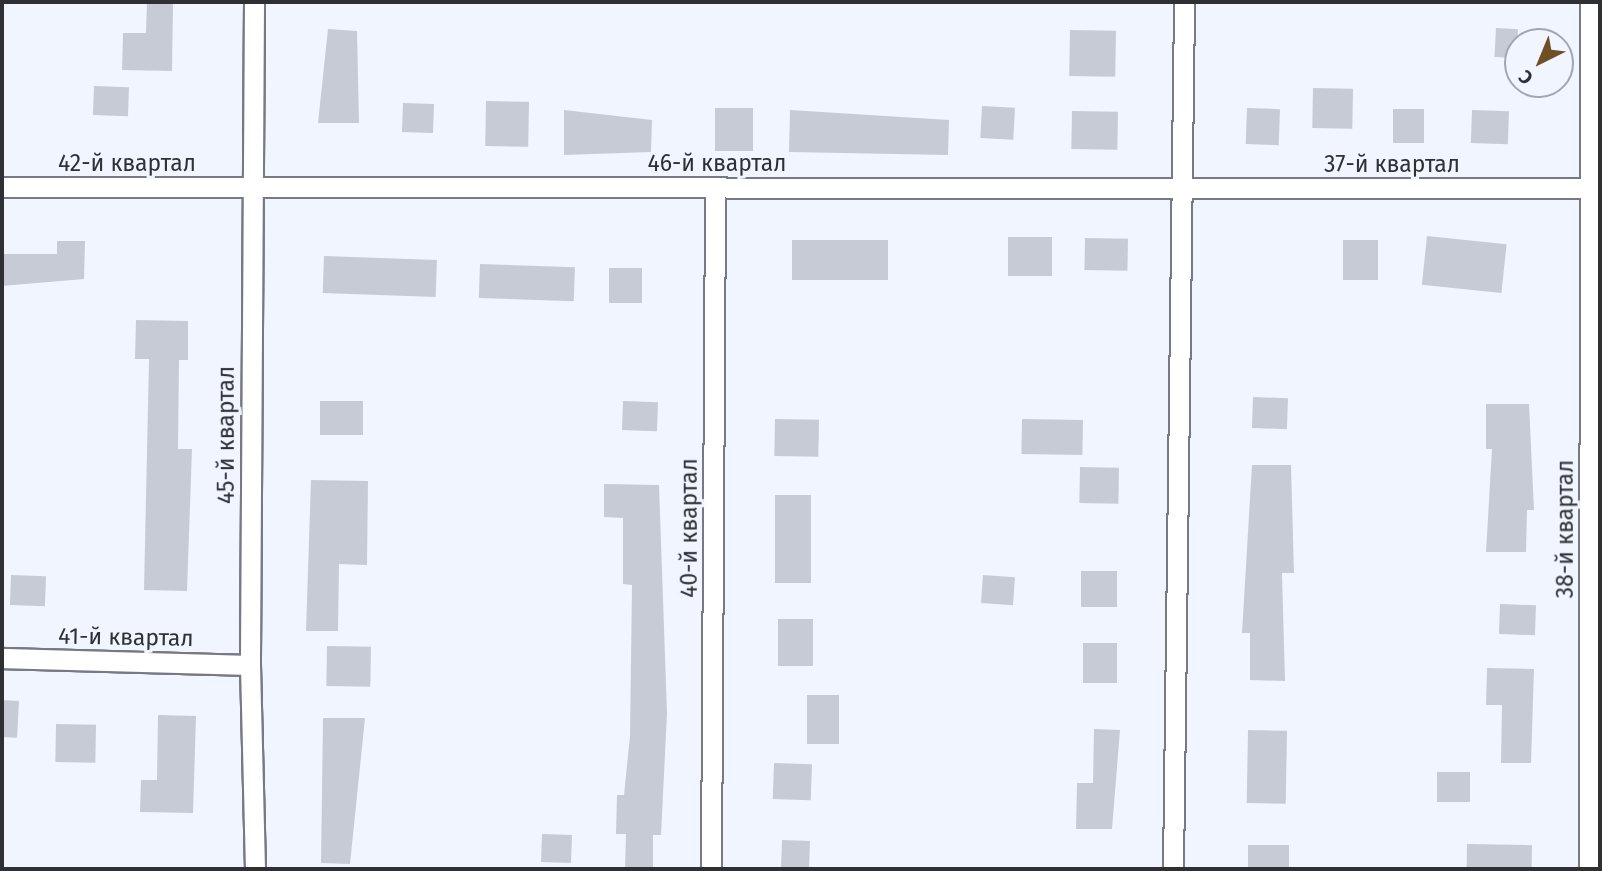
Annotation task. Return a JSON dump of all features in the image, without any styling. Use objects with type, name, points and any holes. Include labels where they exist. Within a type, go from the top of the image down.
[{"type":"street","name":"45-й квартал","points":[[254,2],[250,665],[255,869]]},
{"type":"street","points":[[1173,869],[1184,2]]},
{"type":"street","name":"38-й квартал","points":[[1589,869],[1595,188],[1590,2]]},
{"type":"street","name":"42-й квартал","points":[[2,187],[251,187]]},
{"type":"street","name":"46-й квартал","points":[[251,187],[1183,189]]},
{"type":"street","name":"40-й квартал","points":[[711,869],[715,188]]},
{"type":"street","name":"37-й квартал","points":[[1183,189],[1595,188]]},
{"type":"street","name":"41-й квартал","points":[[2,659],[250,665]]},
{"type":"building","points":[[147,2],[173,2],[172,71],[122,70],[123,33],[146,33]]},
{"type":"building","points":[[1496,28],[1504,28],[1504,57],[1494,57]]},
{"type":"building","points":[[328,29],[357,31],[359,123],[318,123]]},
{"type":"building","points":[[1070,30],[1116,31],[1115,77],[1069,76]]},
{"type":"building","points":[[94,86],[129,87],[128,116],[93,115]]},
{"type":"building","points":[[1313,88],[1353,89],[1352,129],[1312,128]]},
{"type":"building","points":[[486,101],[529,102],[528,147],[485,146]]},
{"type":"building","points":[[403,103],[434,104],[433,133],[402,132]]},
{"type":"building","points":[[982,106],[1015,108],[1013,140],[980,138]]},
{"type":"building","points":[[715,108],[753,108],[753,151],[715,151]]},
{"type":"building","points":[[1247,108],[1280,109],[1279,145],[1246,144]]},
{"type":"building","points":[[1393,109],[1424,109],[1424,143],[1393,143]]},
{"type":"building","points":[[564,110],[652,120],[651,152],[564,155]]},
{"type":"building","points":[[790,110],[949,120],[948,155],[789,152]]},
{"type":"building","points":[[1472,110],[1509,111],[1508,144],[1471,143]]},
{"type":"building","points":[[1072,111],[1118,112],[1117,150],[1071,149]]},
{"type":"building","points":[[1427,236],[1507,244],[1501,293],[1422,285]]},
{"type":"building","points":[[1008,237],[1052,237],[1052,276],[1008,276]]},
{"type":"building","points":[[1085,238],[1128,239],[1127,271],[1084,270]]},
{"type":"building","points":[[792,240],[888,240],[888,280],[792,280]]},
{"type":"building","points":[[1343,240],[1378,240],[1378,280],[1343,280]]},
{"type":"building","points":[[57,241],[85,241],[84,279],[2,286],[2,254],[57,254]]},
{"type":"building","points":[[324,256],[437,260],[436,297],[323,293]]},
{"type":"building","points":[[480,264],[575,267],[574,301],[479,298]]},
{"type":"building","points":[[609,268],[642,268],[642,303],[609,303]]},
{"type":"building","points":[[136,320],[188,321],[188,360],[179,360],[178,449],[192,449],[187,591],[144,590],[149,359],[135,359]]},
{"type":"building","points":[[1253,397],[1288,398],[1287,429],[1252,428]]},
{"type":"building","points":[[320,401],[363,401],[363,435],[320,435]]},
{"type":"building","points":[[623,401],[658,402],[657,431],[622,430]]},
{"type":"building","points":[[1486,404],[1529,404],[1534,510],[1527,510],[1526,552],[1486,552],[1492,449],[1486,449]]},
{"type":"building","points":[[775,419],[819,420],[818,457],[774,456]]},
{"type":"building","points":[[1022,419],[1083,420],[1082,455],[1021,454]]},
{"type":"building","points":[[1252,465],[1291,465],[1294,573],[1282,573],[1285,681],[1250,680],[1250,633],[1242,633]]},
{"type":"building","points":[[1080,467],[1119,468],[1118,504],[1079,503]]},
{"type":"building","points":[[311,480],[368,481],[367,565],[339,564],[338,631],[306,631]]},
{"type":"building","points":[[604,484],[659,485],[667,713],[661,835],[653,835],[653,869],[625,869],[626,834],[616,834],[617,795],[624,795],[630,736],[632,585],[623,584],[623,518],[604,517]]},
{"type":"building","points":[[775,495],[811,495],[811,583],[775,583]]},
{"type":"building","points":[[1081,571],[1117,571],[1117,607],[1081,607]]},
{"type":"building","points":[[11,575],[46,576],[45,606],[10,605]]},
{"type":"building","points":[[983,575],[1015,577],[1013,605],[981,603]]},
{"type":"building","points":[[1500,604],[1536,605],[1535,635],[1499,634]]},
{"type":"building","points":[[778,619],[813,619],[813,666],[778,666]]},
{"type":"building","points":[[1083,643],[1117,643],[1117,683],[1083,683]]},
{"type":"building","points":[[327,646],[371,647],[370,687],[326,686]]},
{"type":"building","points":[[1487,668],[1534,669],[1531,763],[1501,763],[1502,705],[1486,705]]},
{"type":"building","points":[[807,695],[839,695],[839,744],[807,744]]},
{"type":"building","points":[[2,700],[19,701],[17,738],[2,737]]},
{"type":"building","points":[[158,715],[196,716],[193,813],[140,812],[141,780],[157,780]]},
{"type":"building","points":[[323,718],[365,718],[350,864],[321,863]]},
{"type":"building","points":[[56,724],[96,725],[95,763],[55,762]]},
{"type":"building","points":[[1094,729],[1120,730],[1112,829],[1076,829],[1077,783],[1093,783]]},
{"type":"building","points":[[1248,730],[1287,731],[1286,804],[1247,803]]},
{"type":"building","points":[[774,763],[812,764],[811,800],[773,799]]},
{"type":"building","points":[[1437,772],[1470,772],[1470,802],[1437,802]]},
{"type":"building","points":[[542,834],[572,835],[571,863],[541,862]]},
{"type":"building","points":[[782,840],[810,841],[809,868],[781,867]]},
{"type":"building","points":[[1467,844],[1532,845],[1532,869],[1467,869]]},
{"type":"building","points":[[1248,845],[1289,845],[1289,869],[1248,869]]}]
